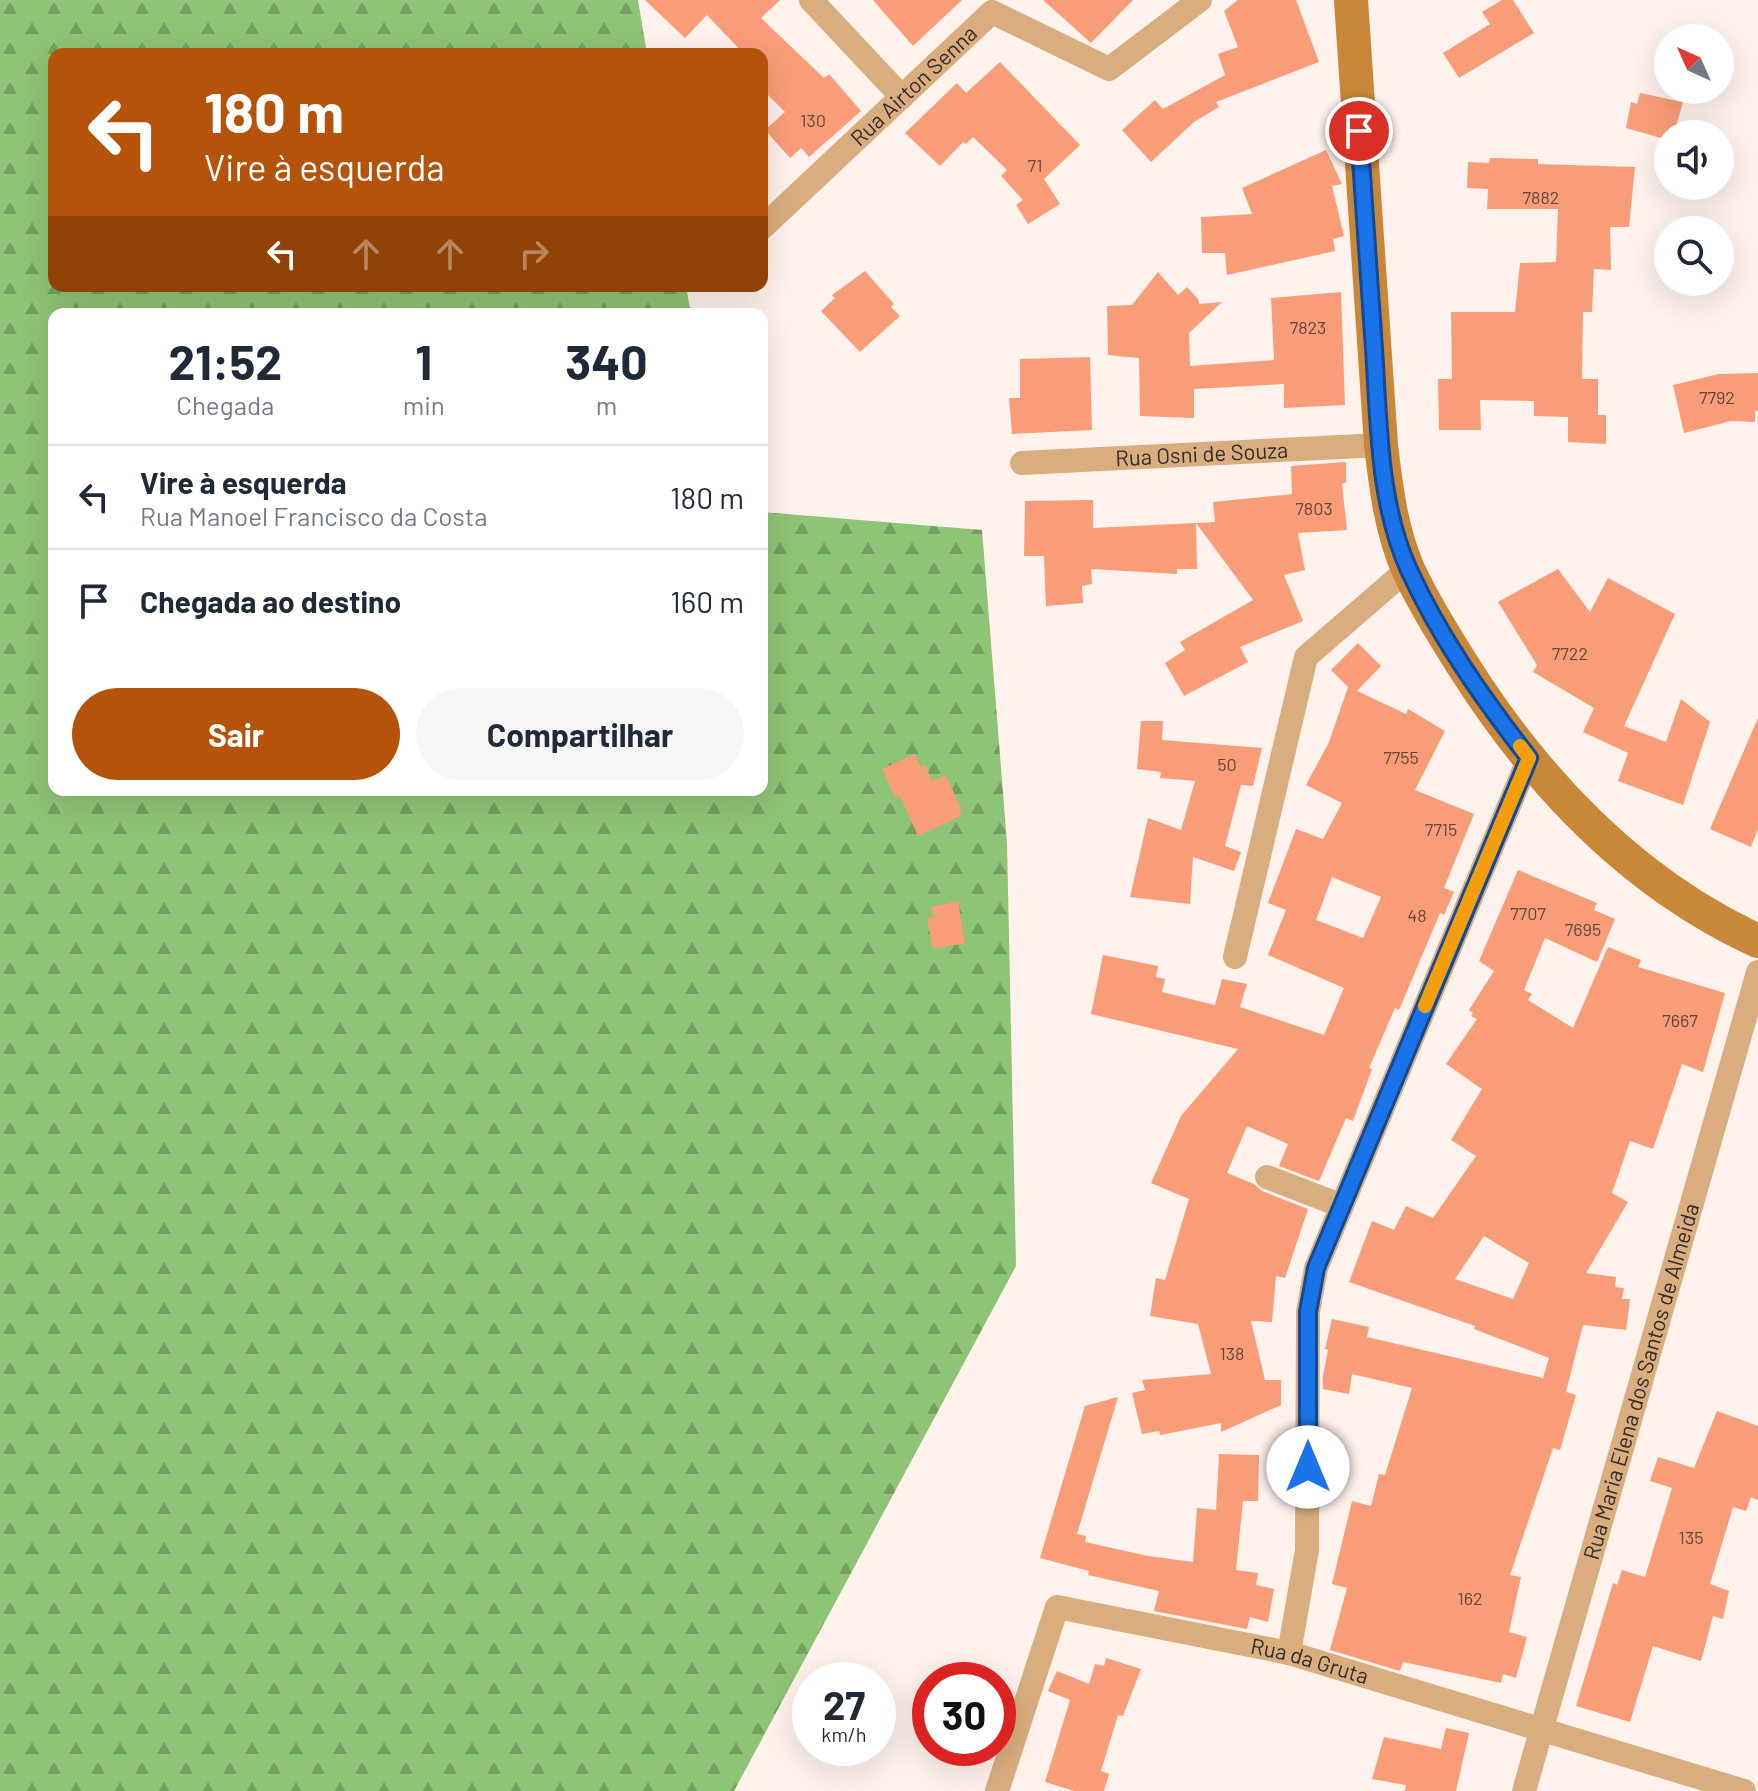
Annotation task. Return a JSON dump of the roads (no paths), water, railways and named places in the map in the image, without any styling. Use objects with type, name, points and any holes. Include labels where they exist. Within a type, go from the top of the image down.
[{"type":"main road","points":[[1351,0],[1381,445],[1390,510],[1408,569],[1444,637],[1474,684],[1529,758],[1562,796],[1632,863],[1678,898],[1722,925],[1758,941]]},
{"type":"street","points":[[811,0],[902,97]]},
{"type":"street","name":"Rua Airton Senna","points":[[768,222],[998,6],[1109,69],[1200,0]]},
{"type":"street","name":"Rua Osni de Souza","points":[[1022,463],[1381,445]]},
{"type":"street","points":[[1235,957],[1306,657],[1408,569]]},
{"type":"street","points":[[1289,1653],[1307,1550],[1308,1312],[1316,1268],[1529,758]]},
{"type":"street","name":"Rua Maria Elena dos Santos de Almeida","points":[[1524,1791],[1758,972]]},
{"type":"street","points":[[1267,1177],[1342,1206]]},
{"type":"street","name":"Rua da Gruta","points":[[997,1791],[1057,1607],[1289,1653],[1744,1791]]}]
